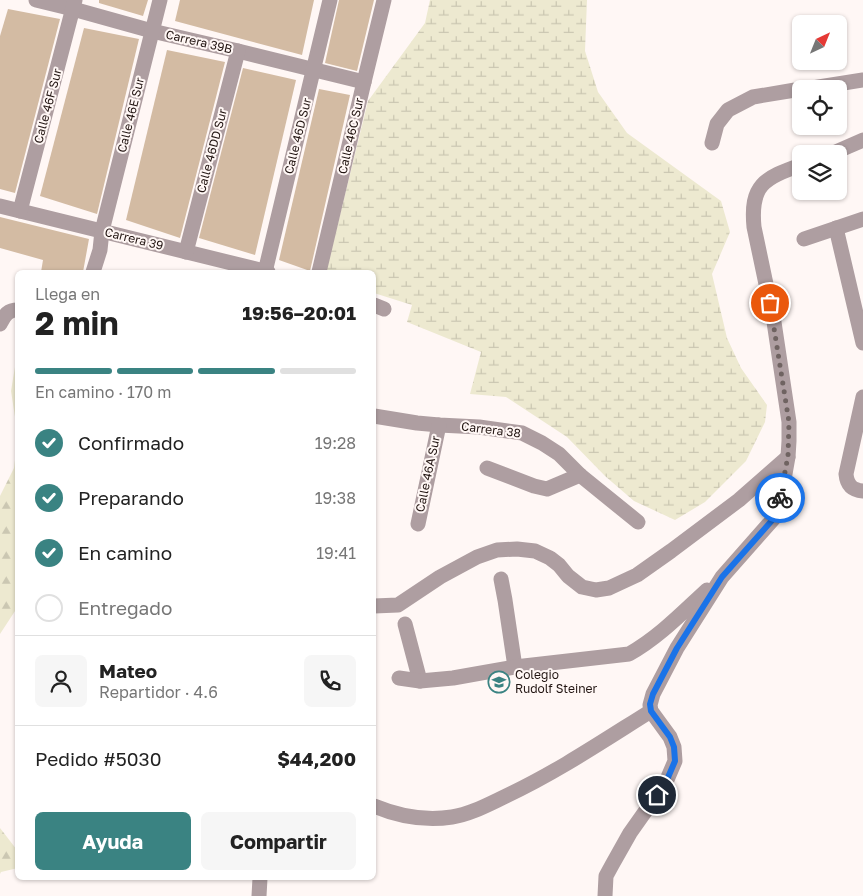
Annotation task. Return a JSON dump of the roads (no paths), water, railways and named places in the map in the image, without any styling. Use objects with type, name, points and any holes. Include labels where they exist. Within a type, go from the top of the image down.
[{"type":"street","name":"Carrera 39B","points":[[36,0],[74,4],[152,31],[364,82]]},
{"type":"street","name":"Calle 46E Sur","points":[[102,231],[160,0]]},
{"type":"street","name":"Calle 46D Sur","points":[[267,270],[330,0]]},
{"type":"street","name":"Calle 46C Sur","points":[[319,270],[384,0]]},
{"type":"street","name":"Calle 46F Sur","points":[[20,211],[74,4]]},
{"type":"street","name":"Calle 46DD Sur","points":[[186,252],[238,51]]},
{"type":"street","points":[[847,83],[863,80]]},
{"type":"street","points":[[712,144],[717,124],[728,110],[753,97],[792,91]]},
{"type":"street","points":[[847,147],[863,140]]},
{"type":"street","points":[[399,678],[420,681],[453,678],[515,667],[629,654],[661,631],[722,577],[775,517],[788,456],[789,422],[774,322],[753,215],[758,191],[763,184],[771,177],[792,168]]},
{"type":"street","name":"Carrera 39","points":[[0,206],[259,270]]},
{"type":"street","points":[[804,239],[863,220]]},
{"type":"street","points":[[836,228],[863,342]]},
{"type":"street","points":[[94,270],[100,250],[102,231]]},
{"type":"street","points":[[0,324],[7,313],[15,310]]},
{"type":"street","points":[[863,397],[846,474],[849,485],[856,491],[863,492]]},
{"type":"street","name":"Carrera 38","points":[[376,416],[439,425],[510,430],[522,433],[542,442],[559,454],[580,475],[638,522]]},
{"type":"street","name":"Calle 46A Sur","points":[[418,524],[439,425]]},
{"type":"street","points":[[376,606],[398,605],[477,556],[497,550],[517,549],[535,551],[550,558],[582,587],[596,590],[609,588],[637,574],[671,551],[739,500],[788,456]]},
{"type":"street","points":[[487,468],[547,489],[580,475]]},
{"type":"street","points":[[605,896],[606,878],[612,865],[630,833],[666,782],[675,761],[674,747],[670,737],[651,711],[650,704],[653,694],[677,648],[722,577]]},
{"type":"street","points":[[501,579],[515,667]]},
{"type":"street","points":[[405,624],[420,681]]},
{"type":"street","points":[[376,807],[409,817],[424,818],[464,815],[531,784],[651,711]]},
{"type":"street","points":[[259,896],[260,880]]},
{"type":"place","name":"Colegio Rudolf Steiner","points":[[499,682]]}]
